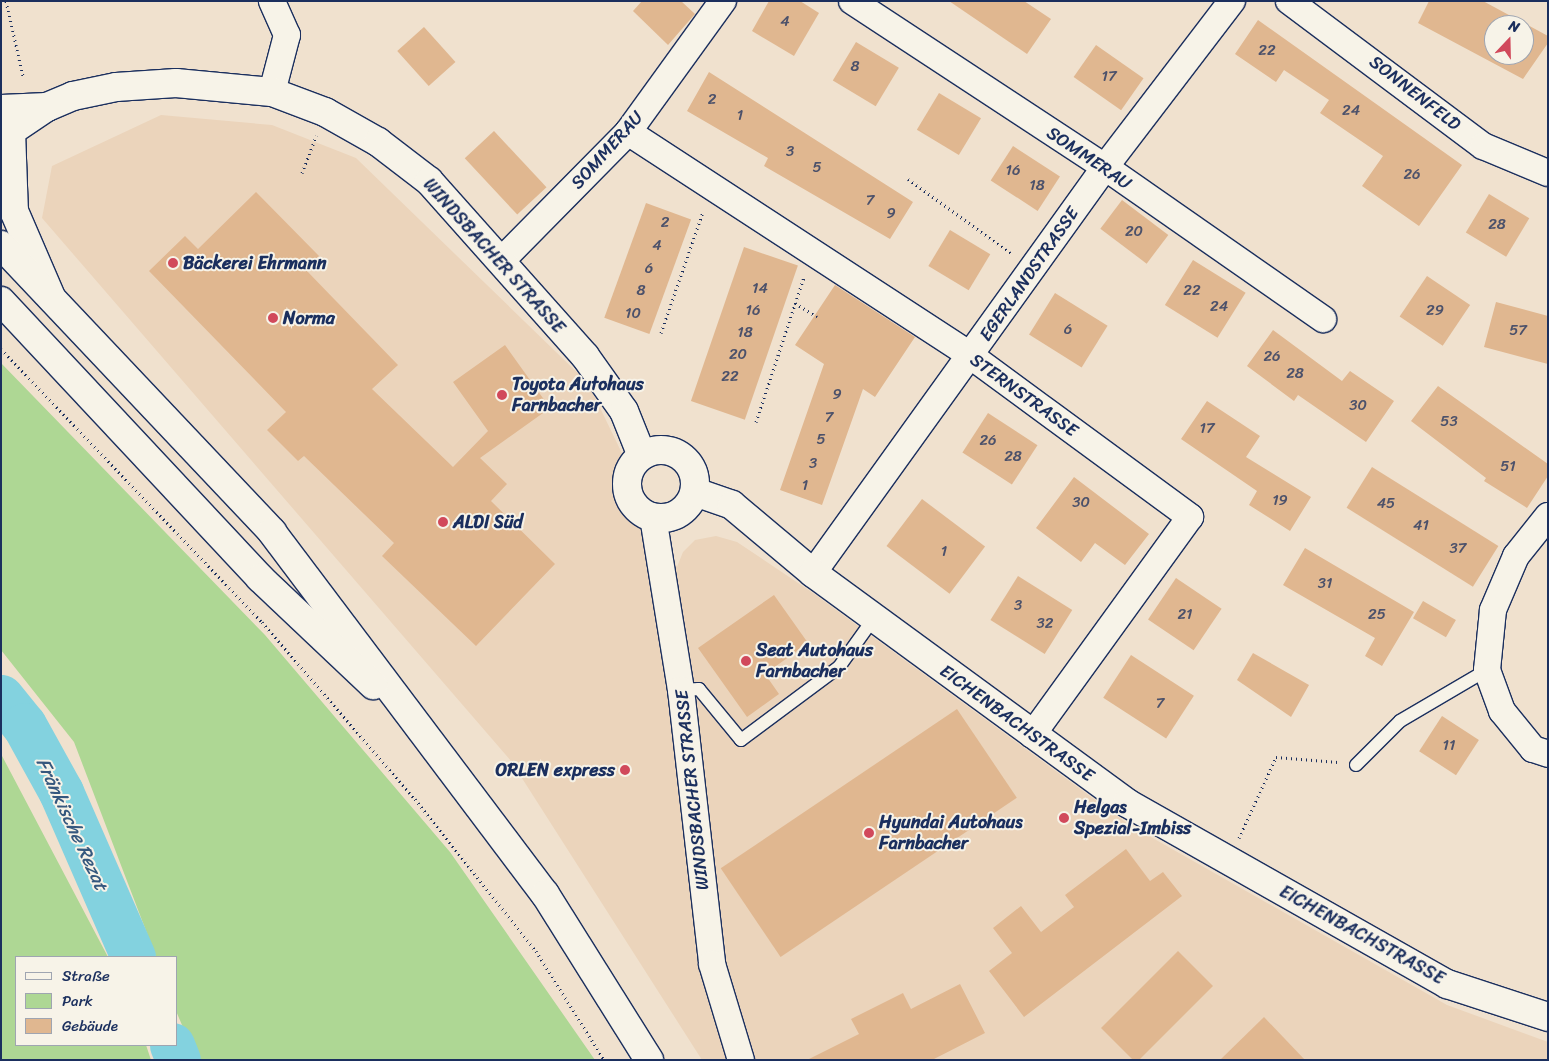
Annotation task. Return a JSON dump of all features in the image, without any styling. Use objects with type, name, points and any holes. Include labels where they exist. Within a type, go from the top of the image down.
[{"type":"street","points":[[272,1],[287,35],[272,92]]},
{"type":"street","name":"SOMMERAU","points":[[852,1],[1105,167],[1323,320]]},
{"type":"street","name":"EGERLANDSTRASSE","points":[[813,573],[971,356],[1105,167],[1232,1]]},
{"type":"street","name":"SONNENFELD","points":[[1290,1],[1484,146],[1548,173]]},
{"type":"street","name":"SOMMERAU","points":[[501,261],[628,132],[719,3]]},
{"type":"street","name":"WINDSBACHER STRASSE","points":[[4,126],[73,96],[116,87],[176,82],[272,92],[325,112],[378,142],[429,181],[584,356],[624,411],[642,456]]},
{"type":"street","points":[[4,126],[14,210],[52,300]]},
{"type":"street","name":"STERNSTRASSE","points":[[628,132],[814,250],[971,356],[1190,517],[1032,735]]},
{"type":"street","points":[[1,245],[272,532],[436,745],[545,894],[650,1060]]},
{"type":"street","points":[[1,301],[260,578],[436,745]]},
{"type":"street","points":[[664,450],[675,453],[692,469],[695,492],[684,510],[653,517],[634,505],[628,490],[629,474],[642,456],[664,450]]},
{"type":"street","name":"EICHENBACHSTRASSE","points":[[695,492],[732,505],[813,573],[1032,735],[1128,803],[1447,984],[1548,1017]]},
{"type":"street","points":[[1548,516],[1516,556],[1493,610],[1487,670],[1502,711],[1533,749],[1548,754]]},
{"type":"street","name":"WINDSBACHER STRASSE","points":[[653,517],[681,690],[712,964],[741,1060]]},
{"type":"lane","points":[[681,690],[699,689],[741,740],[839,667],[874,618]]},
{"type":"lane","points":[[1356,765],[1400,721],[1487,670]]},
{"type":"path","points":[[6,1],[23,76]]},
{"type":"path","points":[[908,179],[1032,269]]},
{"type":"path","points":[[661,333],[713,186]]},
{"type":"path","points":[[756,422],[814,250]]},
{"type":"path","points":[[796,303],[817,317]]},
{"type":"path","points":[[1,349],[262,622],[414,799],[536,951],[604,1060]]},
{"type":"path","points":[[1229,860],[1276,757],[1356,765]]},
{"type":"shaded area","points":[[161,115],[272,125],[356,158],[588,383],[677,567],[683,552],[695,540],[716,536],[737,542],[813,593],[1128,824],[1447,1005],[1548,1042],[1548,1060],[702,1060],[511,761],[42,218],[52,166]]},
{"type":"green space","points":[[1,363],[265,635],[450,852],[595,1060],[197,1060],[178,1016],[178,956],[156,956],[74,742],[1,650]]},
{"type":"green space","points":[[1,754],[107,956],[15,956],[15,1046],[146,1046],[151,1060],[1,1060]]},
{"type":"building","points":[[642,1],[681,1],[695,14],[668,45],[633,11]]},
{"type":"building","points":[[769,1],[800,1],[819,13],[794,56],[752,31]]},
{"type":"building","points":[[949,1],[1024,1],[1051,19],[1027,54]]},
{"type":"building","points":[[1429,1],[1483,1],[1509,15],[1484,15],[1484,58],[1418,23]]},
{"type":"building","points":[[1258,20],[1462,165],[1419,226],[1362,186],[1383,156],[1320,113],[1329,100],[1284,70],[1276,82],[1235,54]]},
{"type":"building","points":[[424,27],[455,62],[429,86],[397,51]]},
{"type":"building","points":[[1534,28],[1548,36],[1548,43],[1534,63]]},
{"type":"building","points":[[856,42],[899,68],[876,106],[833,81]]},
{"type":"building","points":[[1096,45],[1144,78],[1121,110],[1074,77]]},
{"type":"building","points":[[1497,65],[1533,65],[1523,79]]},
{"type":"building","points":[[709,72],[913,202],[890,239],[764,166],[768,158],[687,111]]},
{"type":"building","points":[[939,93],[981,118],[959,155],[917,130]]},
{"type":"building","points":[[494,131],[547,187],[517,215],[465,158]]},
{"type":"building","points":[[1013,146],[1060,176],[1038,211],[991,180]]},
{"type":"building","points":[[256,192],[319,256],[305,269],[398,365],[372,389],[453,467],[488,431],[453,382],[505,345],[550,408],[480,458],[507,484],[491,501],[555,564],[476,646],[382,556],[394,543],[304,456],[298,461],[267,430],[286,412],[149,271],[185,236],[198,249]]},
{"type":"building","points":[[1489,194],[1529,218],[1506,257],[1466,233]]},
{"type":"building","points":[[1122,200],[1168,235],[1147,264],[1100,229]]},
{"type":"building","points":[[646,203],[691,219],[649,334],[604,318]]},
{"type":"building","points":[[950,230],[990,254],[969,290],[928,266]]},
{"type":"building","points":[[744,247],[798,266],[745,420],[691,401]]},
{"type":"building","points":[[1193,260],[1246,293],[1217,338],[1165,305]]},
{"type":"building","points":[[1427,276],[1470,305],[1443,346],[1400,317]]},
{"type":"building","points":[[835,285],[915,337],[875,397],[863,389],[822,505],[780,490],[824,364],[795,345]]},
{"type":"building","points":[[1055,293],[1108,326],[1082,367],[1029,335]]},
{"type":"building","points":[[1496,302],[1548,316],[1548,364],[1484,347]]},
{"type":"building","points":[[1273,330],[1342,381],[1350,371],[1394,401],[1366,442],[1298,395],[1294,401],[1247,366]]},
{"type":"building","points":[[1438,386],[1548,464],[1548,476],[1527,508],[1484,481],[1486,478],[1411,421]]},
{"type":"building","points":[[1207,401],[1260,436],[1246,457],[1311,497],[1290,531],[1249,505],[1257,491],[1181,439]]},
{"type":"building","points":[[988,413],[1037,445],[1012,485],[962,452]]},
{"type":"building","points":[[1372,467],[1498,546],[1473,587],[1347,508]]},
{"type":"building","points":[[1074,477],[1149,534],[1125,565],[1095,543],[1081,562],[1036,528]]},
{"type":"building","points":[[922,499],[985,547],[950,594],[886,546]]},
{"type":"building","points":[[1305,548],[1414,612],[1382,666],[1365,656],[1375,638],[1283,585]]},
{"type":"building","points":[[1018,576],[1072,610],[1045,654],[990,620]]},
{"type":"building","points":[[1176,578],[1222,609],[1194,650],[1148,619]]},
{"type":"building","name":"Seat Autohaus Farnbacher","points":[[774,595],[808,643],[765,674],[779,694],[747,717],[698,648]]},
{"type":"building","points":[[1423,601],[1456,620],[1446,637],[1413,618]]},
{"type":"building","points":[[1253,653],[1309,685],[1291,717],[1237,680]]},
{"type":"building","points":[[1131,655],[1194,696],[1166,739],[1103,698]]},
{"type":"building","name":"Hyundai Autohaus Farnbacher","points":[[957,709],[1017,798],[781,957],[721,868]]},
{"type":"building","points":[[1442,716],[1479,740],[1456,775],[1419,751]]},
{"type":"building","points":[[1126,849],[1150,881],[1163,872],[1182,896],[1024,1017],[989,971],[1012,953],[993,928],[1021,906],[1041,932],[1074,907],[1065,895]]},
{"type":"building","points":[[1178,951],[1213,986],[1139,1060],[1133,1060],[1101,1028]]},
{"type":"building","points":[[960,984],[985,1033],[932,1060],[807,1060],[859,1034],[851,1019],[903,993],[911,1009]]},
{"type":"building","points":[[1264,1017],[1305,1060],[1220,1060]]},
{"type":"waterway","name":"Fränkische Rezat","points":[[1,697],[24,725],[61,792],[133,956]]},
{"type":"waterway","name":"Fränkische Rezat","points":[[172,1046],[178,1060]]},
{"type":"place","name":"Bäckerei Ehrmann","points":[[173,263]]},
{"type":"place","name":"Norma","points":[[273,318]]},
{"type":"place","name":"Toyota Autohaus Farnbacher","points":[[502,395]]},
{"type":"place","name":"ALDI Süd","points":[[443,522]]},
{"type":"place","name":"Seat Autohaus Farnbacher","points":[[746,661]]},
{"type":"place","name":"ORLEN express","points":[[625,770]]},
{"type":"place","name":"Helgas Spezial-Imbiss","points":[[1064,818]]},
{"type":"place","name":"Hyundai Autohaus Farnbacher","points":[[869,833]]}]
